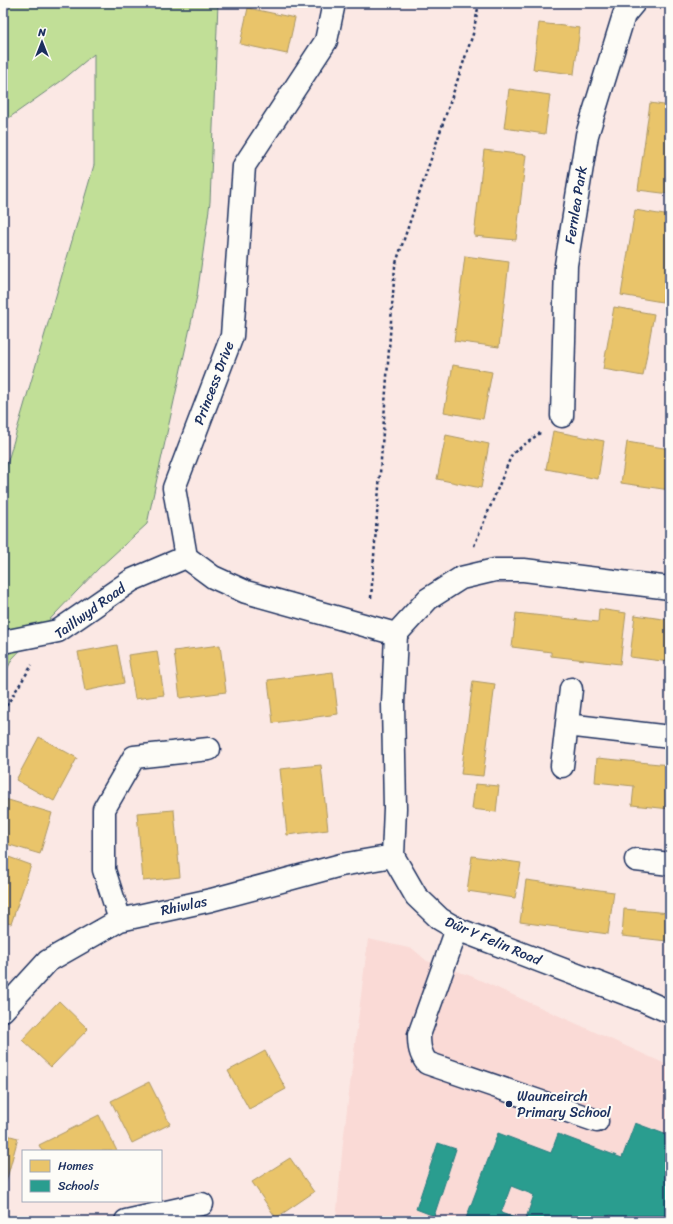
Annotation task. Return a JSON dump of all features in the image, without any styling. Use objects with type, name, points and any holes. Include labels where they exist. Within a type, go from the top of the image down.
[{"type":"street","name":"Princess Drive","points":[[186,557],[174,488],[232,336],[244,166],[326,41],[334,3]]},
{"type":"street","name":"Fernlea Park","points":[[562,416],[566,265],[587,135],[624,15],[634,3]]},
{"type":"street","points":[[186,557],[213,577],[246,592],[369,625],[396,634]]},
{"type":"street","name":"Taillwyd Road","points":[[3,642],[58,631],[132,580],[186,557]]},
{"type":"street","points":[[393,856],[395,808],[393,704],[396,634],[428,599],[461,578],[495,570],[524,570],[670,588]]},
{"type":"street","points":[[562,766],[571,689]]},
{"type":"street","points":[[567,725],[670,737]]},
{"type":"street","points":[[120,920],[104,870],[104,809],[134,757],[209,750]]},
{"type":"street","name":"Rhiwlas","points":[[3,1010],[48,961],[120,920],[211,900],[341,865],[393,856]]},
{"type":"street","name":"Dŵr Y Felin Road","points":[[393,856],[416,896],[440,919],[457,929],[670,1012]]},
{"type":"street","points":[[636,860],[670,864]]},
{"type":"street","points":[[457,929],[419,1035],[421,1057],[427,1064],[597,1121]]},
{"type":"street","points":[[126,1221],[202,1204]]},
{"type":"path","points":[[369,625],[395,266],[473,34],[479,3]]},
{"type":"path","points":[[461,578],[512,454],[562,416]]},
{"type":"path","points":[[3,711],[32,664]]},
{"type":"shaded area","name":"Waunceirch Primary School","points":[[368,939],[413,949],[427,961],[471,976],[670,1066],[670,1221],[336,1221],[343,1142]]},
{"type":"green space","points":[[3,3],[218,3],[210,202],[197,296],[147,524],[99,568],[12,659],[3,678],[3,478],[94,165],[94,54],[64,79],[3,122]]},
{"type":"building: Homes","points":[[248,8],[295,18],[287,54],[240,44]]},
{"type":"building: Homes","points":[[539,23],[580,28],[574,74],[533,69]]},
{"type":"building: Homes","points":[[509,89],[550,95],[545,134],[504,128]]},
{"type":"building: Homes","points":[[650,103],[670,106],[670,194],[638,190]]},
{"type":"building: Homes","points":[[484,150],[526,155],[516,240],[474,236]]},
{"type":"building: Homes","points":[[635,210],[670,216],[670,255],[662,302],[621,295]]},
{"type":"building: Homes","points":[[465,256],[509,262],[499,347],[454,341]]},
{"type":"building: Homes","points":[[614,307],[654,314],[643,376],[603,369]]},
{"type":"building: Homes","points":[[453,365],[492,372],[483,419],[444,412]]},
{"type":"building: Homes","points":[[553,431],[604,441],[598,479],[546,469]]},
{"type":"building: Homes","points":[[446,435],[489,444],[481,488],[437,479]]},
{"type":"building: Homes","points":[[627,442],[670,449],[670,490],[621,483]]},
{"type":"building: Homes","points":[[599,609],[626,613],[620,664],[551,656],[551,652],[512,647],[516,613],[598,622]]},
{"type":"building: Homes","points":[[635,615],[670,620],[670,662],[630,657]]},
{"type":"building: Homes","points":[[117,645],[124,683],[85,691],[78,652]]},
{"type":"building: Homes","points":[[220,645],[226,692],[180,698],[174,651]]},
{"type":"building: Homes","points":[[157,651],[164,695],[135,699],[128,655]]},
{"type":"building: Homes","points":[[333,672],[338,714],[273,723],[268,680]]},
{"type":"building: Homes","points":[[473,681],[495,684],[483,776],[461,774]]},
{"type":"building: Homes","points":[[39,737],[77,758],[54,801],[16,780]]},
{"type":"building: Homes","points":[[597,758],[670,765],[670,809],[632,805],[634,786],[595,782]]},
{"type":"building: Homes","points":[[321,765],[328,830],[287,835],[280,769]]},
{"type":"building: Homes","points":[[475,784],[499,786],[496,812],[472,809]]},
{"type":"building: Homes","points":[[5,799],[52,813],[40,854],[3,843],[3,806]]},
{"type":"building: Homes","points":[[174,810],[180,877],[143,881],[137,813]]},
{"type":"building: Homes","points":[[3,855],[31,865],[11,924],[3,922]]},
{"type":"building: Homes","points":[[472,856],[521,863],[515,898],[467,891]]},
{"type":"building: Homes","points":[[526,880],[614,892],[608,934],[520,922]]},
{"type":"building: Homes","points":[[624,909],[670,913],[667,941],[622,936]]},
{"type":"building: Homes","points":[[59,1001],[88,1029],[51,1067],[22,1040]]},
{"type":"building: Homes","points":[[265,1051],[286,1089],[249,1109],[228,1071]]},
{"type":"building: Homes","points":[[149,1082],[170,1124],[132,1143],[111,1101]]},
{"type":"building: Homes","points":[[99,1115],[116,1150],[42,1150],[39,1145]]},
{"type":"building: Homes","points":[[3,1134],[18,1138],[6,1182],[3,1182]]},
{"type":"building: Homes","points":[[290,1158],[314,1192],[276,1218],[252,1182]]},
{"type":"building: Schools","points":[[635,1123],[670,1136],[670,1221],[627,1221],[610,1215],[608,1221],[525,1221],[534,1195],[511,1186],[501,1213],[523,1221],[465,1221],[498,1133],[551,1153],[558,1134],[622,1158]]},
{"type":"building: Schools","points":[[438,1143],[456,1149],[434,1216],[416,1209]]},
{"type":"place","name":"Waunceirch Primary School","points":[[509,1104]]}]
